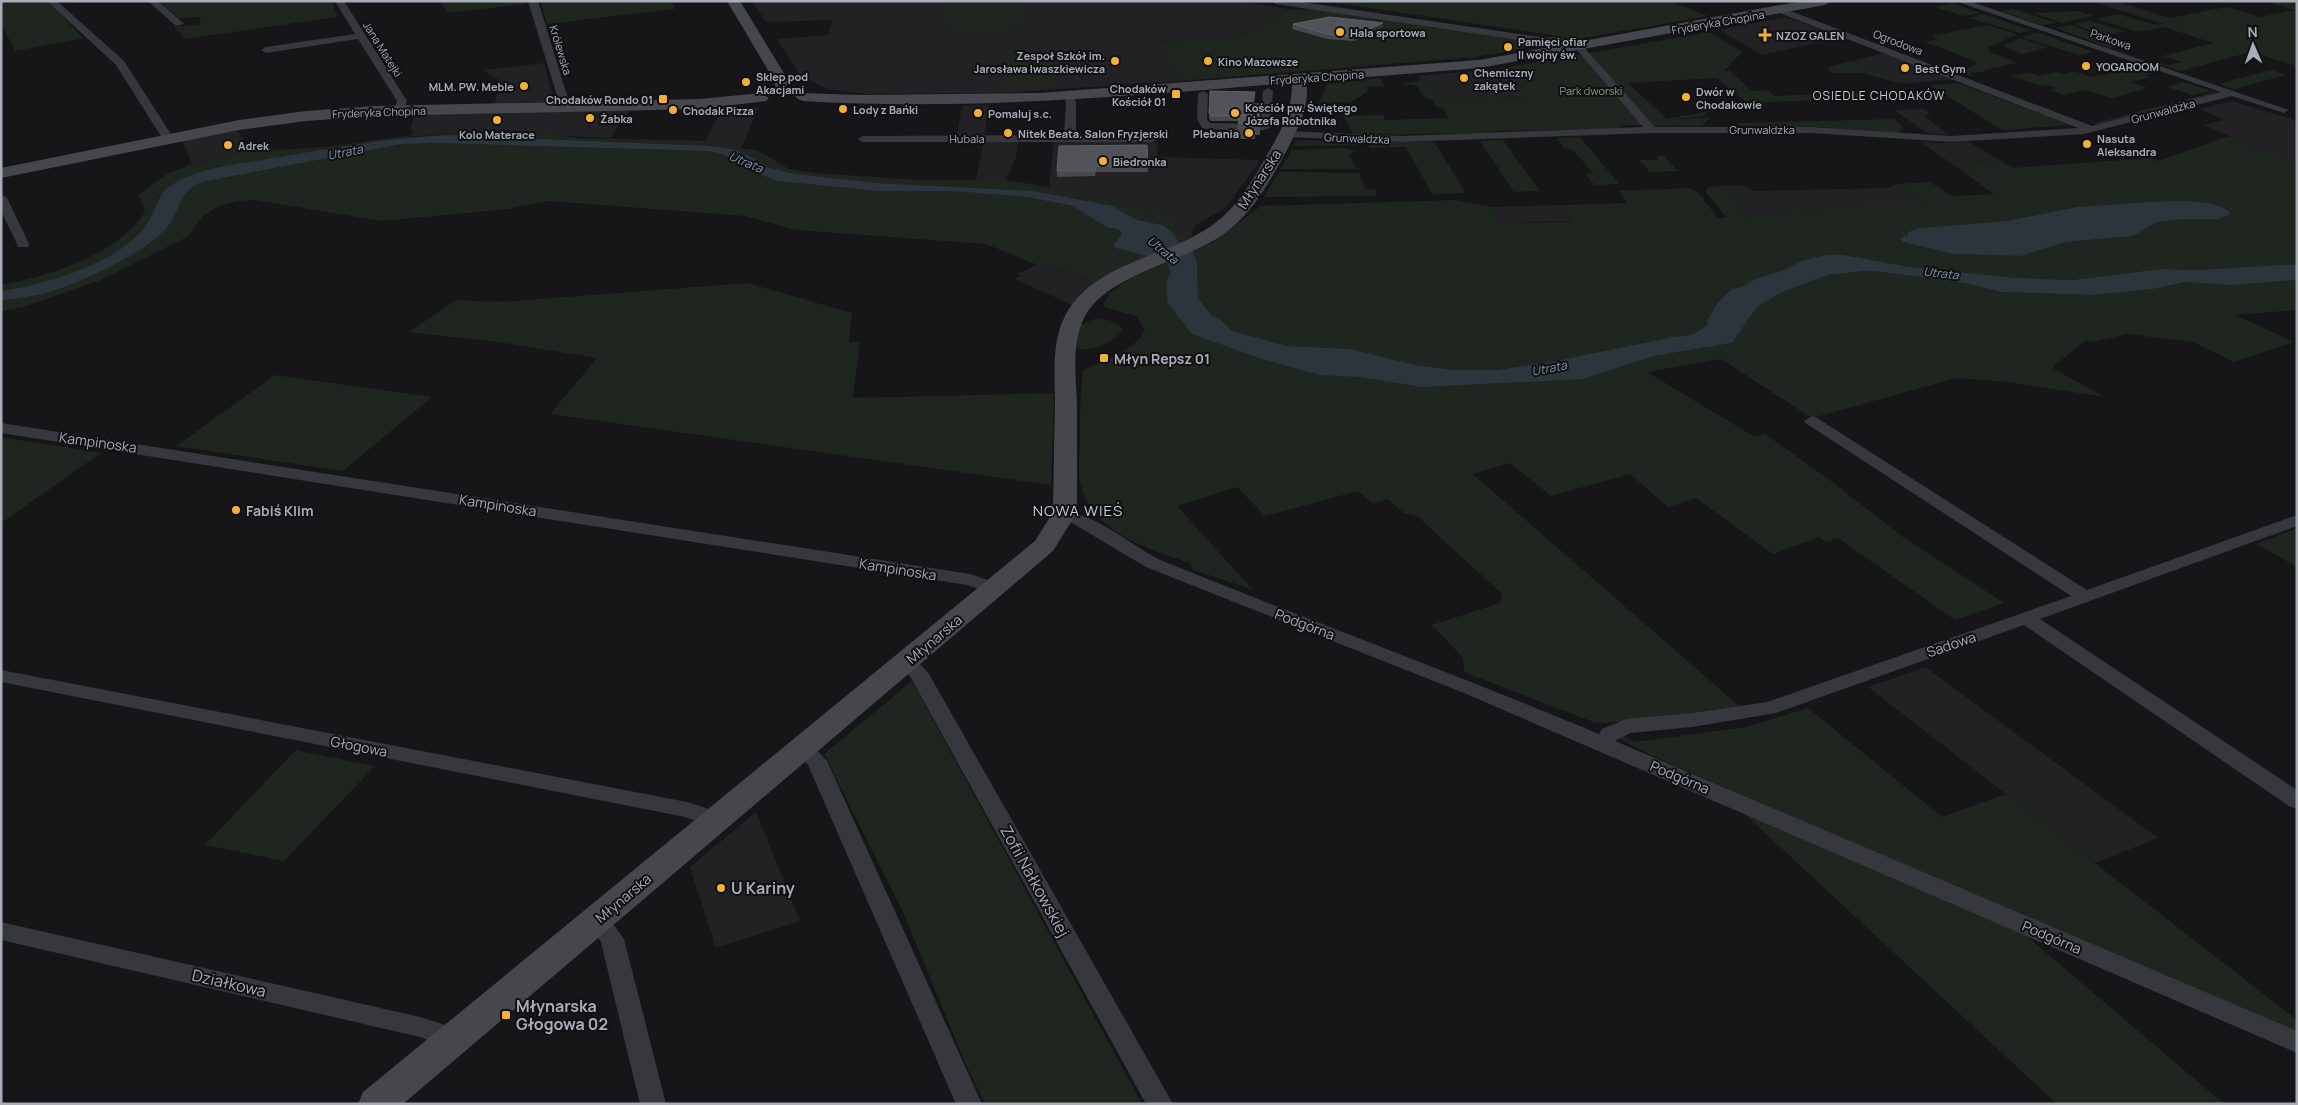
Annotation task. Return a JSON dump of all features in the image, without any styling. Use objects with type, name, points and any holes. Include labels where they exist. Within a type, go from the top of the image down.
[{"type":"main road","points":[[733,1],[781,80],[782,86]]},
{"type":"main road","name":"Fryderyka Chopina","points":[[803,96],[864,100],[1069,96],[1479,64],[1574,44],[1825,1]]},
{"type":"main road","name":"Młynarska","points":[[383,1102],[1044,546],[1062,517],[1065,504],[1066,347],[1070,327],[1078,312],[1099,292],[1143,265],[1190,244],[1234,217],[1252,194],[1287,134],[1300,90],[1298,78]]},
{"type":"main road","points":[[782,86],[802,89],[805,92],[803,96],[774,101],[761,94],[782,86]]},
{"type":"main road","name":"Fryderyka Chopina","points":[[1,173],[288,118],[400,110],[774,101]]},
{"type":"street","points":[[51,1],[120,63],[168,140]]},
{"type":"street","points":[[152,1],[180,24]]},
{"type":"street","name":"Jana Matejki","points":[[339,1],[402,101],[400,110]]},
{"type":"street","name":"Królewska","points":[[533,1],[564,102],[562,106]]},
{"type":"street","points":[[1275,1],[1574,44],[1652,130]]},
{"type":"street","name":"Parkowa","points":[[1958,1],[2284,110]]},
{"type":"street","name":"Ogrodowa","points":[[1780,10],[2091,129]]},
{"type":"street","points":[[266,50],[360,36]]},
{"type":"street","points":[[1203,94],[1202,119],[1206,126],[1259,128],[1266,126],[1268,91]]},
{"type":"street","name":"Grunwaldzka","points":[[1287,134],[1402,139],[1652,130],[1822,130],[1937,140],[2057,134],[2091,129],[2231,93]]},
{"type":"street","points":[[1069,96],[1071,102],[1070,138]]},
{"type":"street","name":"Hubala","points":[[864,138],[1152,139]]},
{"type":"street","points":[[1,198],[23,244]]},
{"type":"street","points":[[1812,421],[2085,598]]},
{"type":"street","name":"Kampinoska","points":[[1,428],[970,580],[994,588]]},
{"type":"street","name":"Podgórna","points":[[1062,517],[1077,520],[1152,562],[1202,584],[1471,688],[2297,1042]]},
{"type":"street","name":"Sadowa","points":[[1603,744],[1610,734],[1626,726],[1692,720],[1770,708],[2085,598],[2297,520]]},
{"type":"street","points":[[2026,618],[2297,801]]},
{"type":"street","name":"Zofii Nałkowskiej","points":[[907,661],[919,674],[1160,1104]]},
{"type":"street","name":"Głogowa","points":[[1,676],[687,810],[716,820]]},
{"type":"street","points":[[803,748],[817,760],[969,1104]]},
{"type":"street","points":[[598,920],[612,939],[653,1104]]},
{"type":"street","name":"Działkowa","points":[[1,930],[420,1027],[455,1040]]},
{"type":"shaded area","points":[[752,1],[1238,1],[1290,9],[1241,36],[1155,42],[1180,81],[1002,93],[865,94],[827,89],[800,74],[777,39],[828,35],[832,20],[766,22]]},
{"type":"shaded area","points":[[2089,1],[2117,1],[2179,21],[2164,24]]},
{"type":"shaded area","points":[[1785,17],[1844,37],[1762,55],[1720,30]]},
{"type":"shaded area","points":[[1886,53],[1953,79],[1902,84],[1894,77],[1852,61]]},
{"type":"shaded area","points":[[544,63],[553,98],[544,102],[495,103],[499,80],[483,70]]},
{"type":"shaded area","points":[[1498,69],[1533,98],[1449,100],[1429,88],[1418,76]]},
{"type":"shaded area","points":[[2232,101],[2297,121],[2297,164],[2294,165],[2204,125],[2223,120],[2200,109]]},
{"type":"shaded area","points":[[989,105],[984,137],[957,136],[962,106]]},
{"type":"shaded area","points":[[759,107],[741,148],[710,144],[705,140],[724,108]]},
{"type":"shaded area","points":[[631,109],[610,138],[484,132],[414,135],[411,128],[415,114]]},
{"type":"shaded area","points":[[1925,109],[1930,113],[1925,117],[1949,135],[1927,133],[1894,110]]},
{"type":"shaded area","points":[[237,130],[244,141],[240,152],[192,164],[182,141]]},
{"type":"shaded area","points":[[984,141],[1018,141],[1016,157],[1006,180],[976,180]]},
{"type":"shaded area","points":[[1054,141],[1157,142],[1157,157],[1260,160],[1226,208],[1177,236],[1148,209],[1097,199],[1076,189],[1049,187]]},
{"type":"shaded area","points":[[1919,141],[1938,143],[1976,170],[1962,171]]},
{"type":"shaded area","points":[[1969,142],[1999,160],[1975,162],[1948,143]]},
{"type":"shaded area","points":[[1898,184],[1924,203],[1812,209],[1748,217],[1722,186],[1747,186],[1753,191],[1887,188]]},
{"type":"shaded area","points":[[1562,205],[1571,221],[1500,223],[1491,207]]},
{"type":"shaded area","points":[[1036,265],[1045,268],[1050,265],[1095,283],[1072,305],[1015,279],[1021,276],[1017,274]]},
{"type":"shaded area","points":[[1926,667],[2158,838],[2095,863],[1868,687]]},
{"type":"shaded area","points":[[756,812],[800,921],[716,948],[690,867]]},
{"type":"green space","points":[[1,1],[48,1],[83,38],[15,51],[1,23]]},
{"type":"green space","points":[[159,1],[332,1],[337,17],[186,39],[174,27],[201,24],[199,17],[178,18]]},
{"type":"green space","points":[[441,1],[523,1],[524,4],[447,13]]},
{"type":"green space","points":[[540,1],[670,1],[675,9],[547,24]]},
{"type":"green space","points":[[946,1],[1025,1],[1024,19],[1016,24],[995,30],[971,31],[959,29],[943,21]]},
{"type":"green space","points":[[1323,1],[1671,1],[1708,16],[1578,39]]},
{"type":"green space","points":[[2265,1],[2297,1],[2297,66],[2251,52],[2180,71],[2157,63],[2169,65],[2181,62],[2163,56],[2213,43],[2164,27],[2138,32],[2096,19],[2117,14],[2156,25],[2178,21],[2170,18],[2226,7],[2261,17],[2294,10]]},
{"type":"green space","points":[[1952,3],[1980,13],[1964,16],[1934,7]]},
{"type":"green space","points":[[1309,8],[1432,26],[1430,28],[1436,29],[1438,27],[1542,42],[1543,45],[1475,57],[1180,81],[1155,42],[1241,36],[1290,9],[1303,10]]},
{"type":"green space","points":[[2013,9],[2058,23],[2041,25],[2000,11]]},
{"type":"green space","points":[[2079,11],[2093,16],[2062,23],[2034,13]]},
{"type":"green space","points":[[1984,14],[2030,30],[2021,33],[1969,18]]},
{"type":"green space","points":[[2090,21],[2125,31],[2103,36],[2074,24]]},
{"type":"green space","points":[[1986,25],[2017,34],[1988,48],[1990,52],[2018,63],[1984,70],[1984,72],[1968,73],[1976,77],[1960,73],[1976,64],[1975,61],[1925,42],[1938,39],[1932,36]]},
{"type":"green space","points":[[2070,25],[2124,45],[2110,48],[2056,28]]},
{"type":"green space","name":"Park dworski","points":[[1709,32],[1742,52],[1724,71],[1730,71],[1752,91],[1767,90],[1774,96],[1860,93],[1865,98],[1747,103],[1717,78],[1628,83],[1667,119],[1709,111],[1704,116],[1669,120],[1711,117],[1701,126],[1622,125],[1619,129],[1354,135],[1343,116],[1383,115],[1385,120],[1449,118],[1444,109],[1437,107],[1431,99],[1426,99],[1416,85],[1401,85],[1422,80],[1429,88],[1449,100],[1532,98],[1498,69]]},
{"type":"green space","points":[[2037,32],[2093,52],[2079,55],[2022,37]]},
{"type":"green space","points":[[2020,38],[2049,47],[2023,54],[2003,46]]},
{"type":"green space","points":[[1054,55],[1055,83],[1002,84],[1004,56]]},
{"type":"green space","points":[[1852,61],[1894,77],[1902,84],[1863,73],[1831,73],[1827,67]]},
{"type":"green space","points":[[2141,68],[2154,73],[2145,75],[2151,77],[2132,82],[2148,88],[2113,98],[2083,90],[2063,95],[2050,90],[2056,88],[2047,85],[2041,86],[2012,76],[2028,72],[2039,76],[2057,72],[2063,74],[2073,71],[2091,77]]},
{"type":"green space","points":[[2271,70],[2286,75],[2234,89],[2219,84]]},
{"type":"green space","points":[[1381,78],[1385,86],[1368,87],[1367,92],[1351,102],[1319,103],[1327,84]]},
{"type":"green space","points":[[2184,82],[2211,91],[2192,95],[2167,87]]},
{"type":"green space","points":[[1958,83],[2070,125],[2002,130],[1930,85]]},
{"type":"green space","points":[[2215,92],[2216,94],[2100,124],[2091,124]]},
{"type":"green space","points":[[1894,119],[1904,128],[1897,133],[1819,127],[1739,126],[1736,123]]},
{"type":"green space","points":[[531,131],[577,138],[714,141],[711,144],[757,150],[789,169],[814,173],[918,180],[1006,180],[1076,189],[1097,199],[1148,209],[1172,217],[1177,236],[1194,226],[1192,235],[1180,244],[1163,225],[1137,220],[1113,206],[1034,191],[877,183],[796,174],[762,166],[755,159],[737,150],[712,146],[450,135],[417,136],[347,145],[214,169],[159,196],[145,228],[132,241],[116,252],[79,271],[19,288],[1,291],[1,285],[60,269],[102,251],[135,226],[145,211],[139,195],[167,174],[193,164],[240,152],[323,147],[414,135]]},
{"type":"green space","points":[[2229,136],[2293,164],[2297,164],[2297,264],[2199,270],[2160,269],[2072,280],[2017,278],[1910,267],[1844,255],[1801,261],[1784,270],[1755,279],[1742,287],[1732,289],[1709,322],[1694,333],[1685,336],[1555,361],[1496,370],[1454,370],[1416,365],[1351,349],[1288,346],[1232,331],[1221,320],[1212,316],[1198,298],[1197,262],[1192,249],[1212,243],[1261,206],[1454,200],[1491,207],[1500,223],[1571,222],[1562,205],[1627,203],[1619,191],[1689,188],[1697,191],[1718,218],[1727,218],[1706,192],[1708,187],[1722,186],[1748,217],[1812,209],[1923,202],[1898,184],[1930,182],[1952,196],[1994,194],[1962,171],[1975,169],[1938,143],[1948,143],[1975,162],[1999,160],[2012,168],[2151,158],[2158,161]],"holes":[[[2149,202],[2184,219],[2157,222],[2133,236],[2066,242],[2021,256],[1954,254],[1903,242],[1908,232],[1919,228],[2007,221],[2077,207]]]},
{"type":"green space","points":[[1580,137],[1619,184],[1595,185],[1585,174],[1594,174],[1573,150],[1564,148],[1557,138]]},
{"type":"green space","points":[[1297,140],[1359,142],[1359,145],[1293,146]]},
{"type":"green space","points":[[1503,140],[1540,191],[1514,192],[1480,141]]},
{"type":"green space","points":[[1367,142],[1434,142],[1466,193],[1432,194],[1406,147],[1370,148]]},
{"type":"green space","points":[[435,143],[707,151],[725,155],[744,168],[777,181],[878,191],[951,191],[1026,197],[1073,206],[1108,228],[1118,229],[1122,234],[1119,239],[1149,257],[1095,283],[1051,265],[1045,268],[986,244],[796,230],[745,216],[549,201],[508,209],[382,221],[255,200],[236,201],[217,207],[202,217],[187,237],[101,280],[23,307],[1,311],[1,301],[56,290],[110,266],[144,246],[168,226],[184,196],[194,186],[202,182],[402,144]]},
{"type":"green space","points":[[1346,148],[1356,152],[1349,154],[1356,168],[1364,169],[1281,169],[1292,150]]},
{"type":"green space","points":[[1656,156],[1664,156],[1678,171],[1650,172],[1640,160],[1658,160]]},
{"type":"green space","points":[[1279,172],[1366,173],[1359,174],[1366,190],[1375,189],[1377,196],[1264,197]]},
{"type":"green space","points":[[1166,261],[1171,271],[1166,282],[1167,302],[1320,375],[1583,379],[1654,356],[1732,343],[1757,307],[1780,293],[1828,275],[1866,271],[1964,283],[2001,292],[2093,295],[2153,289],[2186,282],[2231,285],[2297,280],[2297,310],[2235,315],[2294,342],[2234,362],[2193,342],[2127,334],[2092,342],[2086,340],[2054,366],[2054,369],[2105,397],[2007,382],[1957,378],[1812,418],[1721,359],[1647,372],[1755,437],[1765,434],[1831,481],[1903,537],[2004,603],[1955,620],[1838,538],[1826,542],[1819,537],[1773,554],[1696,498],[1668,507],[1630,474],[1551,496],[1510,463],[1473,474],[1739,706],[1637,721],[1596,723],[1464,672],[1463,658],[1432,625],[1500,603],[1502,594],[1417,516],[1404,513],[1388,499],[1372,503],[1358,491],[1265,516],[1237,487],[1177,506],[1252,589],[1193,570],[1190,563],[1126,538],[1099,517],[1089,504],[1082,489],[1080,478],[1080,407],[1083,371],[1134,344],[1145,330],[1136,316],[1104,307],[1103,304],[1109,296],[1108,294],[1135,275]]},
{"type":"green space","points":[[747,283],[852,313],[849,342],[860,342],[853,398],[1054,393],[1051,485],[550,414],[597,358],[498,342],[409,332],[456,300],[500,302]]},
{"type":"green space","points":[[1094,319],[1109,320],[1121,327],[1122,331],[1113,340],[1100,346],[1086,349],[1074,346],[1080,325]]},
{"type":"green space","points":[[275,375],[432,397],[343,471],[176,446]]},
{"type":"green space","points":[[1,437],[101,453],[1,523]]},
{"type":"green space","points":[[2297,528],[2297,567],[2256,544]]},
{"type":"green space","points":[[912,681],[1142,1104],[985,1104],[967,1067],[903,912],[824,754]]},
{"type":"green space","points":[[1808,708],[1942,817],[2006,794],[2297,1020],[2297,1032],[1978,898],[1646,753],[1620,739],[1622,735],[1634,742],[1747,727]]},
{"type":"green space","points":[[296,750],[375,766],[284,861],[205,845]]},
{"type":"green space","points":[[1737,807],[2024,934],[2224,1104],[2057,1104]]},
{"type":"water","name":"Utrata","points":[[450,135],[712,146],[737,150],[755,159],[762,166],[796,174],[877,183],[1034,191],[1113,206],[1137,220],[1163,225],[1173,233],[1180,244],[1192,249],[1197,262],[1198,298],[1212,316],[1221,320],[1232,331],[1288,346],[1351,349],[1416,365],[1454,370],[1497,370],[1555,361],[1692,334],[1708,324],[1707,321],[1718,302],[1732,289],[1742,287],[1755,279],[1784,270],[1801,261],[1825,255],[1844,255],[1910,267],[2017,278],[2072,280],[2160,269],[2199,270],[2297,264],[2297,280],[2231,285],[2186,282],[2153,289],[2093,295],[2001,292],[1964,283],[1882,272],[1866,271],[1828,275],[1780,293],[1757,307],[1732,343],[1654,356],[1583,379],[1422,387],[1359,377],[1320,375],[1262,359],[1192,334],[1167,302],[1166,282],[1171,272],[1166,261],[1116,248],[1113,246],[1122,234],[1118,229],[1108,228],[1073,206],[1026,197],[951,191],[878,191],[777,181],[744,168],[725,155],[707,151],[435,143],[402,144],[202,182],[194,186],[184,196],[168,226],[144,247],[128,257],[92,276],[57,290],[1,301],[1,291],[58,278],[78,271],[116,252],[144,228],[163,192],[168,187],[196,173],[231,165],[358,144]]},
{"type":"water","points":[[2181,201],[2205,203],[2215,205],[2231,214],[2218,219],[2184,219],[2157,222],[2133,236],[2066,242],[2021,256],[1953,254],[1903,242],[1900,238],[1907,236],[1908,232],[1919,228],[2007,221],[2077,207]]},
{"type":"building","name":"Hala sportowa","points":[[1330,17],[1383,23],[1354,37],[1327,34],[1293,24]]},
{"type":"building","name":"Kościół pw. Świętego Józefa Robotnika","points":[[1210,91],[1255,92],[1253,104],[1260,104],[1259,115],[1211,116],[1209,113]]},
{"type":"building","points":[[1238,116],[1260,117],[1260,119],[1256,119],[1256,123],[1239,123]]},
{"type":"building","name":"Biedronka","points":[[1147,145],[1148,166],[1096,166],[1095,171],[1057,171],[1059,146]]},
{"type":"place","name":"Hala sportowa","points":[[1340,32]]},
{"type":"place","name":"NZOZ GALEN","points":[[1765,35]]},
{"type":"place","name":"Pamięci ofiar II wojny św.","points":[[1508,47]]},
{"type":"place","name":"Zespoł Szkół im. Jarosława Iwaszkiewicza","points":[[1115,61]]},
{"type":"place","name":"Kino Mazowsze","points":[[1208,61]]},
{"type":"place","name":"YOGAROOM","points":[[2086,66]]},
{"type":"place","name":"Best Gym","points":[[1905,68]]},
{"type":"place","name":"Chemiczny zakątek","points":[[1464,78]]},
{"type":"place","name":"Sklep pod Akacjami","points":[[746,82]]},
{"type":"place","name":"MLM. PW. Meble","points":[[524,86]]},
{"type":"place","name":"Chodaków Kościół 01","points":[[1176,94]]},
{"type":"place","name":"Dwór w Chodakowie","points":[[1686,97]]},
{"type":"place","name":"Chodaków Rondo 01","points":[[663,99]]},
{"type":"place","name":"Lody z Bańki","points":[[843,109]]},
{"type":"place","name":"Chodak Pizza","points":[[673,110]]},
{"type":"place","name":"Pomaluj s.c.","points":[[978,113]]},
{"type":"place","name":"Kościół pw. Świętego Józefa Robotnika","points":[[1235,113]]},
{"type":"place","name":"Żabka","points":[[590,118]]},
{"type":"place","name":"Kolo Materace","points":[[497,120]]},
{"type":"place","name":"Nitek Beata. Salon Fryzjerski","points":[[1008,133]]},
{"type":"place","name":"Plebania","points":[[1249,133]]},
{"type":"place","name":"Nasuta Aleksandra","points":[[2087,144]]},
{"type":"place","name":"Adrek","points":[[228,145]]},
{"type":"place","name":"Biedronka","points":[[1103,161]]},
{"type":"place","name":"Młyn Repsz 01","points":[[1104,358]]},
{"type":"place","name":"Fabiś Klim","points":[[236,510]]},
{"type":"place","name":"U Kariny","points":[[721,888]]},
{"type":"place","name":"Młynarska Głogowa 02","points":[[506,1015]]},
{"type":"district","name":"OSIEDLE CHODAKÓW","points":[[1879,95]]},
{"type":"district","name":"NOWA WIEŚ","points":[[1078,510]]}]
